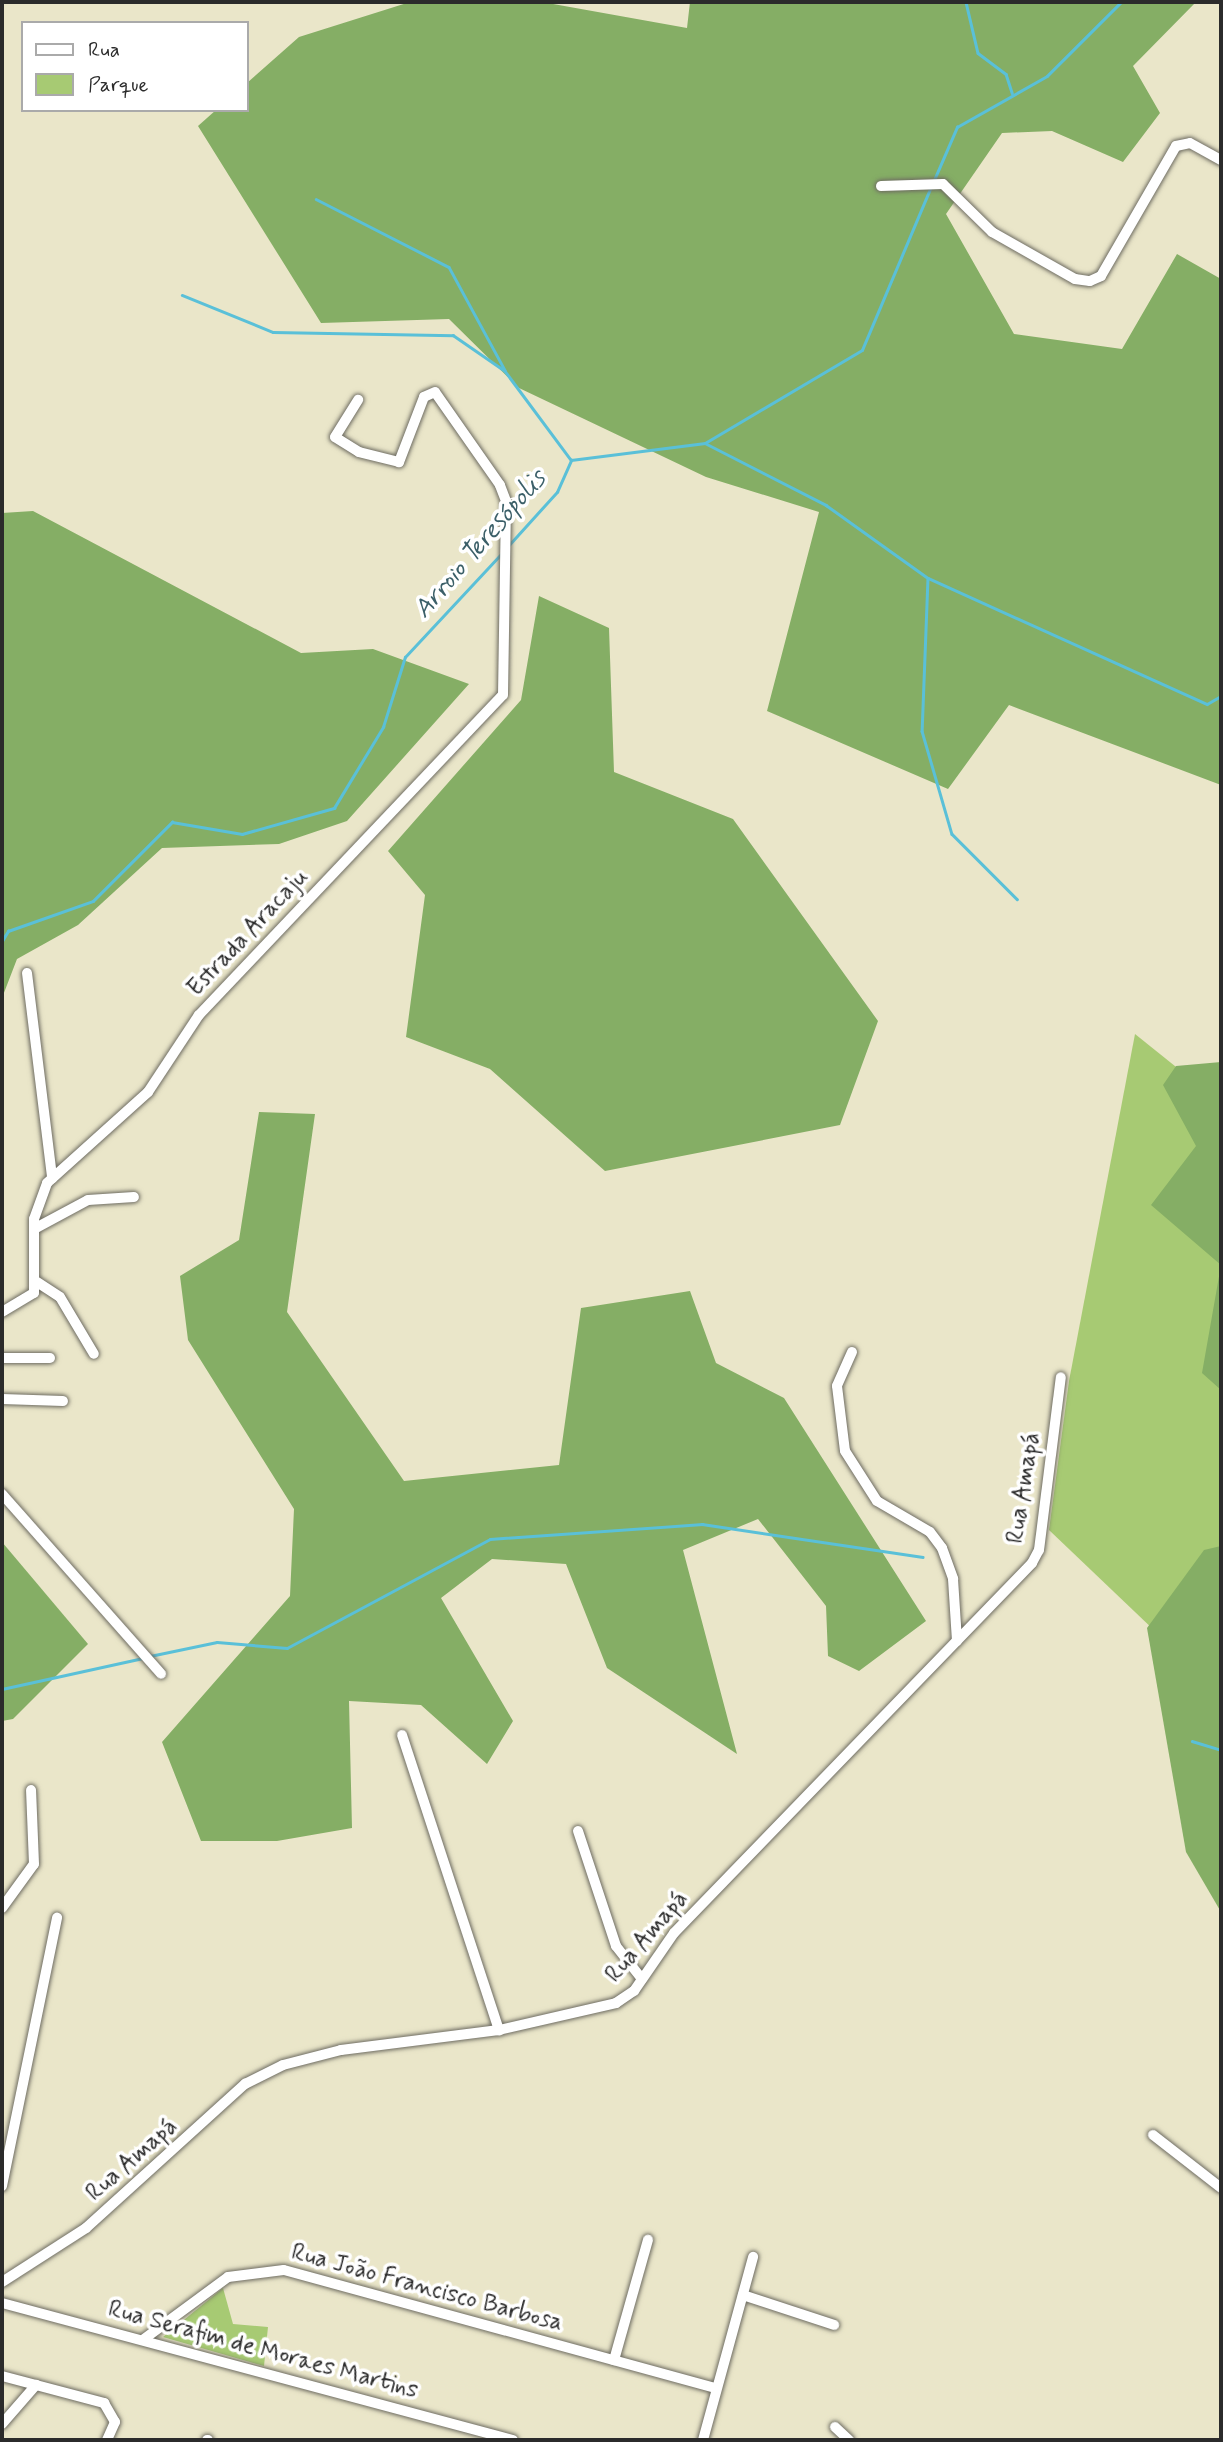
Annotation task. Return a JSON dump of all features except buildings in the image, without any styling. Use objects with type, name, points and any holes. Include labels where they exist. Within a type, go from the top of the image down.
[{"type":"street","points":[[881,186],[943,184],[992,232],[1075,279],[1090,281],[1101,276],[1176,146],[1190,143],[1221,160]]},
{"type":"street","name":"Estrada Aracaju","points":[[37,1282],[34,1229],[52,1178],[148,1092],[199,1015],[503,695],[506,501],[443,397],[429,391],[424,397],[399,462],[359,452],[335,437],[358,400]]},
{"type":"street","points":[[27,972],[52,1178]]},
{"type":"street","points":[[34,1229],[88,1200],[134,1197]]},
{"type":"street","points":[[2,1312],[34,1293],[37,1282],[60,1297],[94,1354]]},
{"type":"street","points":[[852,1352],[837,1386],[845,1451],[877,1501],[930,1532],[942,1548],[953,1579],[957,1641]]},
{"type":"street","points":[[2,1358],[50,1358]]},
{"type":"street","name":"Rua Amapá","points":[[2,2282],[86,2228],[246,2084],[270,2072],[341,2050],[499,2030],[616,2003],[642,1979],[674,1933],[957,1641],[1039,1550],[1061,1377]]},
{"type":"street","points":[[2,1399],[63,1401]]},
{"type":"street","points":[[2,1494],[161,1674]]},
{"type":"street","points":[[402,1735],[499,2030]]},
{"type":"street","points":[[2,1908],[34,1864],[31,1790]]},
{"type":"street","points":[[578,1830],[616,1946],[642,1979]]},
{"type":"street","points":[[2,2186],[57,1918]]},
{"type":"street","points":[[1153,2134],[1221,2188]]},
{"type":"street","points":[[614,2360],[648,2239]]},
{"type":"street","points":[[703,2440],[753,2257]]},
{"type":"street","name":"Rua João Francisco Barbosa","points":[[144,2339],[228,2277],[284,2270],[716,2388]]},
{"type":"street","points":[[743,2295],[834,2325]]},
{"type":"street","name":"Rua Serafim de Moraes Martins","points":[[2,2303],[513,2440]]},
{"type":"street","points":[[2,2376],[107,2405],[115,2422],[107,2440]]},
{"type":"street","points":[[2,2424],[36,2385]]},
{"type":"street","points":[[835,2427],[849,2440]]},
{"type":"street","points":[[464,2440],[469,2428]]},
{"type":"green space","points":[[410,2],[542,2],[687,28],[690,2],[1196,2],[1133,66],[1160,113],[1123,162],[1052,131],[1002,133],[946,214],[1014,334],[1122,349],[1177,254],[1221,279],[1221,785],[1009,705],[948,789],[767,711],[819,512],[706,477],[519,388],[449,319],[321,323],[198,126],[214,112],[248,112],[248,82],[299,37]]},
{"type":"green space","points":[[33,511],[301,653],[373,649],[469,684],[347,821],[279,844],[162,848],[78,925],[17,959],[2,998],[2,513]]},
{"type":"green space","points":[[539,596],[609,628],[614,772],[733,819],[878,1021],[840,1125],[605,1171],[490,1069],[406,1037],[425,895],[388,851],[521,700]]},
{"type":"green space","points":[[1135,1034],[1221,1103],[1221,1694],[1049,1530],[1069,1381]]},
{"type":"green space","points":[[1221,1062],[1221,1265],[1151,1205],[1196,1146],[1163,1085],[1176,1066]]},
{"type":"green space","points":[[259,1112],[315,1114],[287,1312],[404,1481],[559,1465],[581,1308],[690,1291],[716,1363],[784,1398],[926,1621],[859,1671],[828,1656],[826,1606],[758,1519],[683,1550],[737,1754],[607,1668],[566,1564],[492,1559],[441,1598],[513,1721],[487,1764],[421,1705],[349,1701],[352,1828],[277,1841],[201,1841],[162,1742],[290,1596],[294,1509],[188,1340],[180,1276],[239,1240]]},
{"type":"green space","points":[[1221,1265],[1221,1390],[1202,1373]]},
{"type":"green space","points":[[2,1542],[88,1644],[13,1719],[2,1721]]},
{"type":"green space","points":[[1221,1546],[1221,1912],[1186,1852],[1147,1628],[1204,1550]]},
{"type":"green space","points":[[223,2288],[233,2324],[268,2327],[264,2366],[163,2337]]},
{"type":"waterway","points":[[966,2],[978,53],[1006,74],[1012,93]]},
{"type":"waterway","name":"Arroio Teresópolis","points":[[934,180],[957,127],[1047,76],[1121,2]]},
{"type":"waterway","name":"Arroio Teresópolis","points":[[508,546],[557,492],[571,460],[705,443],[862,350],[930,189]]},
{"type":"waterway","points":[[316,199],[449,267],[505,370]]},
{"type":"waterway","points":[[182,295],[273,332],[453,335],[505,371],[571,460]]},
{"type":"waterway","points":[[705,443],[826,505],[928,578],[1207,704],[1221,696]]},
{"type":"waterway","name":"Arroio Teresópolis","points":[[2,941],[8,931],[93,901],[172,822],[242,834],[334,808],[383,727],[405,657],[502,553]]},
{"type":"waterway","points":[[928,578],[922,731],[952,834],[1017,899]]},
{"type":"waterway","points":[[150,1656],[217,1642],[287,1648],[490,1539],[702,1524],[923,1557]]},
{"type":"waterway","points":[[2,1689],[143,1658]]},
{"type":"waterway","points":[[1192,1741],[1221,1750]]}]
